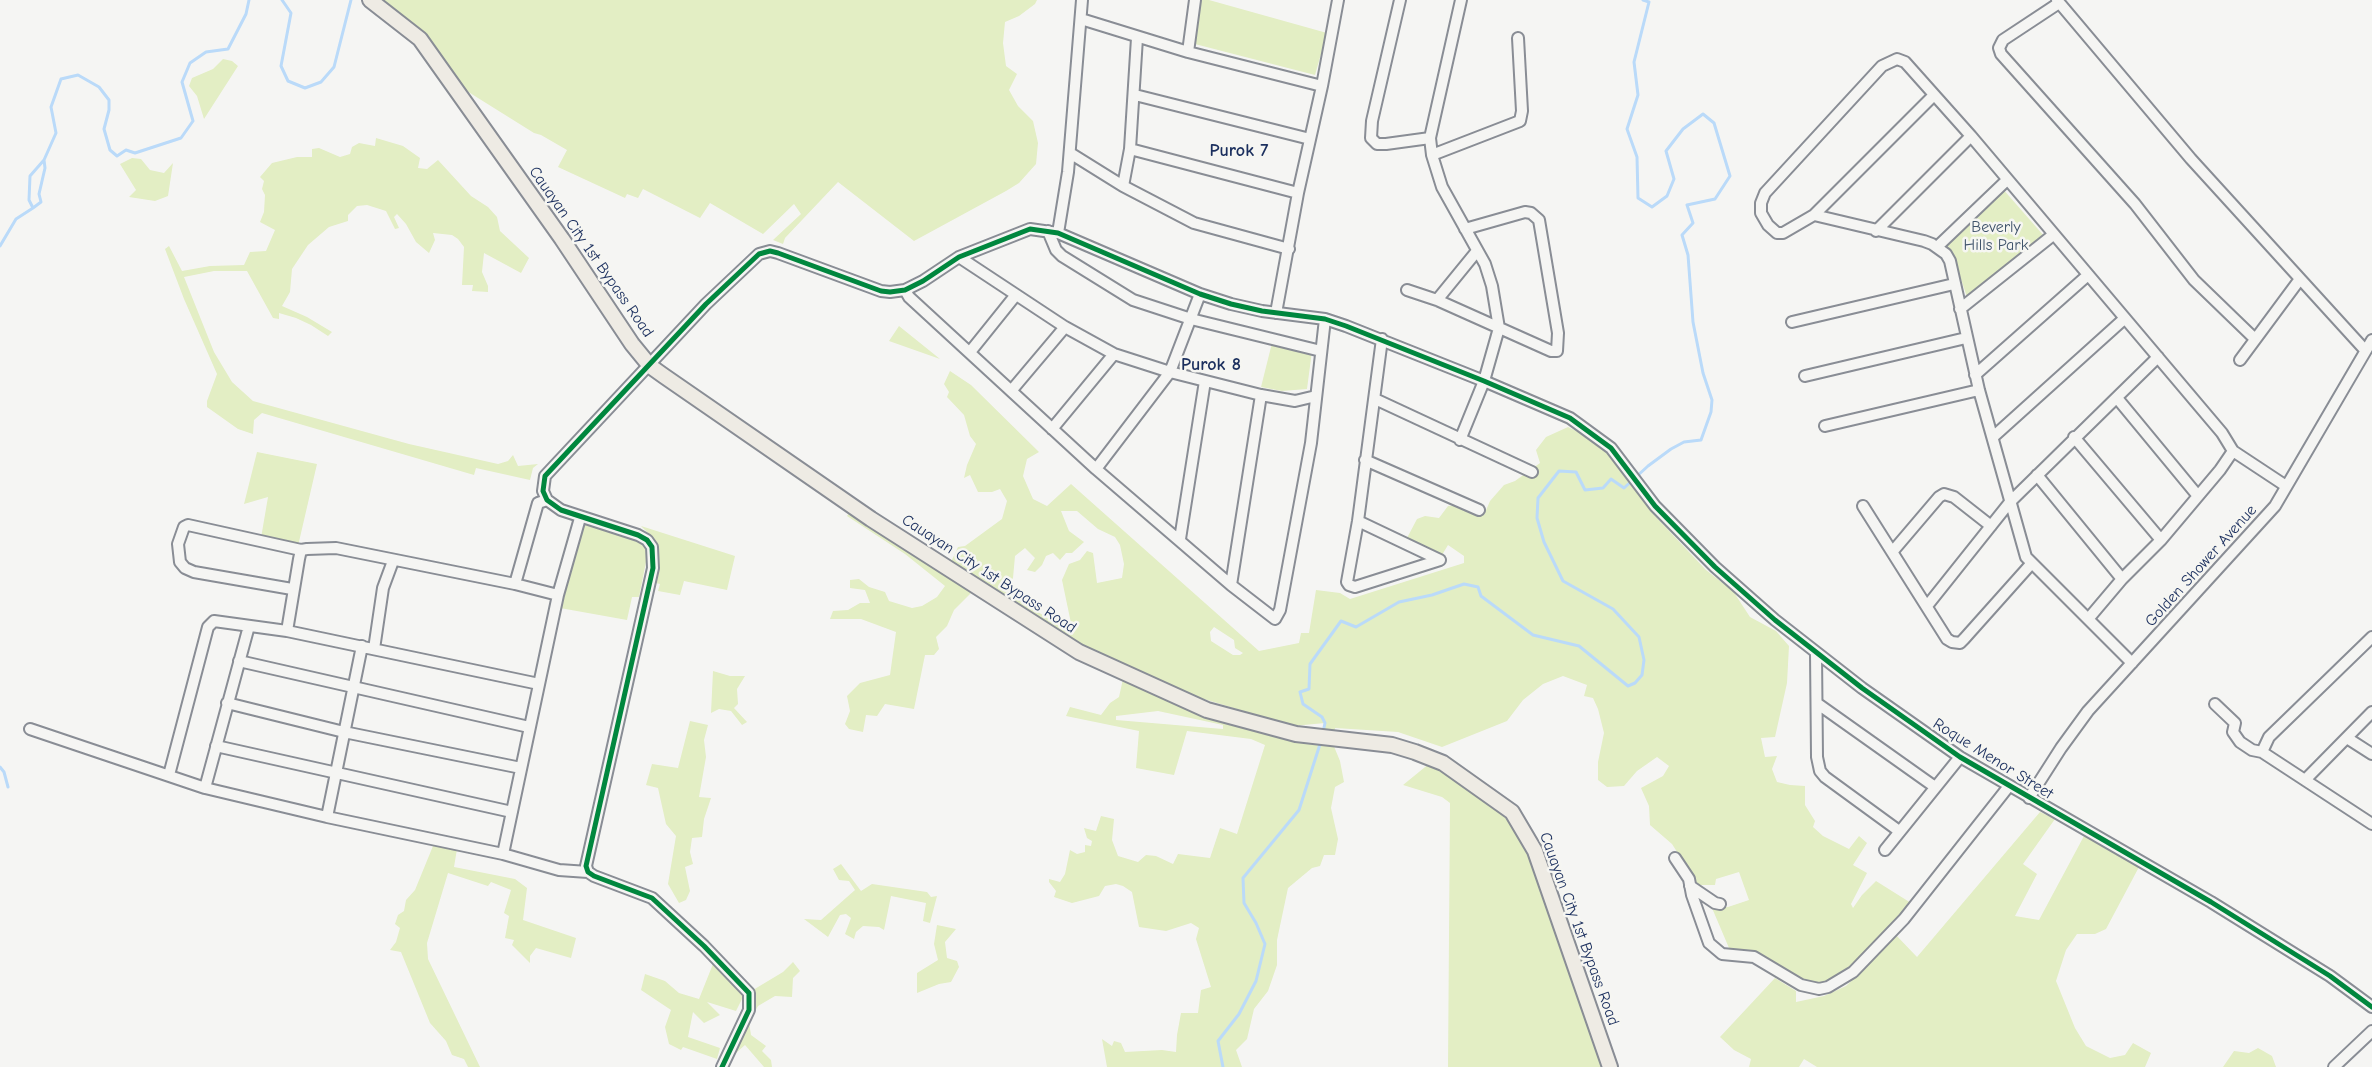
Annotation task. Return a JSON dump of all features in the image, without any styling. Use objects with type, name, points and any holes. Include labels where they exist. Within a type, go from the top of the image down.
[{"type":"main road","name":"Cauayan City 1st Bypass Road","points":[[370,0],[420,39],[441,65],[464,103],[562,239],[632,344],[650,366],[871,519],[1079,652],[1207,710],[1296,734],[1392,745],[1436,760],[1489,794],[1512,812],[1535,850],[1610,1067]]},
{"type":"street","points":[[1082,0],[1070,153],[1063,213],[1053,232],[1056,250],[1092,276],[1133,300],[1190,319],[1321,351]]},
{"type":"street","points":[[1188,52],[1195,0]]},
{"type":"street","points":[[1276,313],[1298,193],[1322,86],[1338,0]]},
{"type":"street","points":[[1400,0],[1372,121],[1371,138],[1377,144],[1386,144],[1430,138]]},
{"type":"street","points":[[1460,440],[1484,381],[1499,328],[1492,286],[1485,264],[1442,187],[1432,155],[1430,138],[1461,0]]},
{"type":"street","points":[[2255,339],[2194,280],[2135,204],[2001,54],[1999,48],[2003,40],[2058,2],[2191,159],[2365,350]]},
{"type":"street","points":[[1081,19],[1137,38],[1322,86]]},
{"type":"street","points":[[1123,186],[1130,149],[1135,94],[1137,38]]},
{"type":"street","points":[[1432,155],[1520,121],[1522,111],[1518,38]]},
{"type":"street","points":[[1934,95],[1814,215],[1783,233],[1777,233],[1768,225],[1761,213],[1761,203],[1765,193],[1882,66],[1897,59],[1905,62],[1971,136],[2158,357],[2222,434],[2233,451],[2286,486]]},
{"type":"street","points":[[1135,94],[1310,139]]},
{"type":"street","points":[[1876,231],[1971,136]]},
{"type":"street","points":[[1130,149],[1298,193]]},
{"type":"street","points":[[1070,153],[1123,186],[1194,223],[1289,249]]},
{"type":"street","points":[[1937,246],[2007,180]]},
{"type":"street","points":[[1407,290],[1437,300],[1551,351],[1557,350],[1558,332],[1541,226],[1535,216],[1525,212],[1465,229]]},
{"type":"street","points":[[1814,215],[1876,231],[1912,237],[1937,246],[1946,254],[1950,261],[1975,375],[2021,544],[2031,564],[2089,618],[2132,663]]},
{"type":"street","points":[[588,872],[586,866],[587,858],[653,568],[653,554],[647,540],[638,535],[580,518],[561,510],[547,500],[543,491],[545,476],[706,304],[754,258],[764,252],[778,253],[881,291],[905,290],[923,281],[959,257],[1030,228],[1053,232]]},
{"type":"street","name":"Roque Menor Street","points":[[1053,232],[1200,294],[1242,307],[1325,319],[1382,339],[1570,418],[1611,448],[1662,514],[1715,567],[1816,653],[1960,757],[2211,902],[2330,976],[2372,1007]]},
{"type":"street","points":[[1960,309],[2054,235]]},
{"type":"street","points":[[1437,300],[1477,251]]},
{"type":"street","points":[[959,257],[1065,327],[1114,354],[1170,372],[1261,395],[1295,400],[1316,396]]},
{"type":"street","points":[[1975,375],[2088,274]]},
{"type":"street","points":[[2240,360],[2300,279]]},
{"type":"street","points":[[1792,322],[1954,284]]},
{"type":"street","points":[[905,290],[909,297],[1096,469],[1272,619],[1278,616],[1311,443],[1325,319]]},
{"type":"street","points":[[1096,469],[1170,372],[1200,294]]},
{"type":"street","points":[[970,352],[1016,296]]},
{"type":"street","points":[[1993,437],[2124,319]]},
{"type":"street","points":[[1011,391],[1065,327]]},
{"type":"street","points":[[1805,376],[1966,338]]},
{"type":"street","points":[[1358,522],[1440,560],[1352,587],[1347,582],[1358,522],[1382,339]]},
{"type":"street","name":"Golden Shower Avenue","points":[[2030,798],[2061,748],[2088,711],[2275,506],[2372,340]]},
{"type":"street","points":[[1052,429],[1114,354]]},
{"type":"street","points":[[1928,606],[2010,502],[2074,437],[2158,357]]},
{"type":"street","points":[[1180,540],[1205,380]]},
{"type":"street","points":[[1825,426],[1979,390]]},
{"type":"street","points":[[1231,585],[1261,395]]},
{"type":"street","points":[[2117,398],[2198,496]]},
{"type":"street","points":[[1375,399],[1532,472]]},
{"type":"street","points":[[2074,437],[2160,540]]},
{"type":"street","points":[[2089,618],[2198,496],[2233,451]]},
{"type":"street","points":[[1365,460],[1479,510]]},
{"type":"street","points":[[2037,475],[2122,579]]},
{"type":"street","points":[[1893,551],[1939,497],[1944,494],[1954,497],[1991,526]]},
{"type":"street","points":[[515,584],[538,503],[547,500]]},
{"type":"street","points":[[1863,506],[1948,639],[1952,642],[1960,643],[2031,564]]},
{"type":"street","points":[[503,854],[558,595],[580,518]]},
{"type":"street","points":[[292,589],[201,574],[185,568],[178,556],[180,534],[184,527],[188,525],[301,550],[336,548],[393,561],[515,584],[558,595]]},
{"type":"street","points":[[287,630],[292,589],[301,550]]},
{"type":"street","points":[[374,649],[383,588],[393,561]]},
{"type":"street","points":[[169,775],[208,627],[210,623],[216,620],[287,630],[539,684]]},
{"type":"street","points":[[205,788],[238,661],[250,626]]},
{"type":"street","points":[[2262,752],[2269,737],[2372,637]]},
{"type":"street","points":[[326,817],[362,646]]},
{"type":"street","points":[[1816,653],[1818,704],[1817,757],[1820,771],[1825,777],[1899,831]]},
{"type":"street","points":[[238,661],[530,727]]},
{"type":"street","points":[[227,703],[344,732],[521,768]]},
{"type":"street","points":[[1818,704],[1935,787]]},
{"type":"street","points":[[2215,704],[2235,723],[2233,732],[2240,742],[2252,750],[2262,752],[2372,824]]},
{"type":"street","points":[[2305,780],[2372,712]]},
{"type":"street","points":[[30,729],[205,788],[326,817],[503,854],[559,870],[588,872],[612,884],[642,893],[652,898],[704,946],[749,994],[749,1010],[722,1067]]},
{"type":"street","points":[[2346,738],[2372,754]]},
{"type":"street","points":[[216,746],[512,812]]},
{"type":"street","points":[[1884,850],[1960,757]]},
{"type":"street","points":[[1675,858],[1689,879],[1709,943],[1722,954],[1754,957],[1801,985],[1828,988],[1852,972],[1904,919],[2009,786]]},
{"type":"street","points":[[1690,886],[1714,903],[1720,904]]},
{"type":"street","points":[[2334,1067],[2372,1031]]},
{"type":"green space","points":[[379,0],[1037,0],[1035,4],[1019,16],[1005,22],[1003,43],[1006,66],[1017,74],[1009,90],[1018,106],[1033,121],[1038,143],[1036,164],[1019,183],[914,241],[838,182],[785,238],[783,244],[773,240],[801,214],[794,204],[763,234],[710,203],[700,218],[643,189],[638,198],[627,194],[625,198],[558,167],[567,150],[534,133],[462,88],[423,33]]},
{"type":"green space","points":[[1200,0],[1209,0],[1327,33],[1315,75],[1191,43]]},
{"type":"green space","points":[[223,59],[232,61],[238,66],[204,119],[197,96],[189,86],[192,78],[213,69]]},
{"type":"green space","points":[[376,138],[403,146],[420,158],[418,168],[427,169],[438,160],[471,196],[488,207],[497,217],[500,231],[529,258],[521,273],[484,253],[482,272],[488,286],[488,292],[472,291],[473,285],[462,285],[464,247],[458,239],[452,235],[433,233],[435,240],[429,253],[416,242],[406,224],[397,214],[394,217],[399,228],[395,229],[386,211],[367,205],[357,206],[348,215],[348,221],[329,227],[308,245],[292,269],[290,292],[282,306],[307,317],[332,332],[328,336],[296,318],[279,313],[279,319],[273,318],[247,271],[214,271],[184,277],[214,352],[232,382],[253,401],[409,444],[498,464],[508,461],[513,455],[518,466],[538,464],[533,468],[530,480],[476,468],[474,475],[262,413],[254,420],[253,434],[238,429],[207,407],[207,401],[217,374],[184,299],[165,249],[169,246],[182,271],[210,266],[244,265],[250,252],[266,251],[275,230],[260,222],[264,212],[265,195],[262,189],[264,181],[260,177],[272,163],[297,157],[312,157],[312,149],[319,148],[340,157],[350,154],[352,147],[359,143],[375,146]]},
{"type":"green space","points":[[132,158],[141,159],[150,170],[164,173],[173,163],[168,196],[155,201],[129,197],[136,190],[120,164]]},
{"type":"green space","name":"Beverly Hills Park","points":[[2002,188],[2044,236],[1968,300],[1954,258],[1940,247]]},
{"type":"green space","points":[[899,326],[940,359],[889,341]]},
{"type":"green space","points":[[1272,343],[1312,351],[1307,389],[1282,391],[1261,387]]},
{"type":"green space","points":[[950,371],[971,385],[1039,452],[1027,459],[1023,476],[1033,499],[1047,506],[1071,484],[1259,651],[1299,643],[1301,633],[1309,633],[1316,590],[1340,593],[1350,599],[1464,563],[1464,556],[1448,545],[1442,555],[1407,538],[1417,519],[1425,516],[1439,518],[1448,506],[1456,505],[1484,515],[1490,501],[1504,485],[1515,481],[1540,463],[1536,450],[1546,437],[1568,427],[1588,437],[1609,455],[1655,516],[1706,570],[1733,591],[1750,617],[1776,631],[1789,646],[1787,683],[1775,737],[1761,738],[1765,757],[1777,756],[1772,769],[1777,782],[1805,786],[1805,805],[1815,821],[1813,827],[1823,836],[1849,849],[1859,836],[1867,843],[1853,865],[1867,873],[1851,904],[1853,908],[1862,895],[1876,881],[1911,903],[1898,923],[1843,974],[1827,984],[1799,981],[1749,953],[1729,948],[1712,908],[1728,907],[1749,900],[1739,872],[1716,879],[1715,885],[1698,885],[1672,844],[1650,825],[1649,806],[1641,788],[1663,776],[1669,766],[1657,757],[1637,771],[1624,786],[1607,787],[1598,780],[1598,762],[1604,733],[1598,709],[1593,698],[1584,696],[1587,685],[1563,676],[1543,684],[1523,700],[1507,721],[1442,747],[1398,732],[1335,728],[1333,744],[1340,761],[1344,782],[1335,787],[1331,808],[1338,839],[1335,855],[1324,855],[1320,866],[1312,868],[1288,888],[1277,940],[1277,965],[1268,991],[1254,1009],[1247,1039],[1236,1050],[1242,1067],[1107,1067],[1102,1039],[1112,1046],[1114,1041],[1121,1043],[1125,1052],[1162,1050],[1176,1052],[1181,1013],[1198,1013],[1201,990],[1211,987],[1196,939],[1199,928],[1191,923],[1166,931],[1139,927],[1132,892],[1123,886],[1116,884],[1105,886],[1099,896],[1072,903],[1054,897],[1056,891],[1049,882],[1049,879],[1060,882],[1065,874],[1070,850],[1077,854],[1085,852],[1085,845],[1091,846],[1092,841],[1087,838],[1084,828],[1096,831],[1101,816],[1114,819],[1112,840],[1118,856],[1138,862],[1146,855],[1156,856],[1173,864],[1178,854],[1210,858],[1220,828],[1237,834],[1265,745],[1251,739],[1187,731],[1174,775],[1136,768],[1139,731],[1066,716],[1070,707],[1101,715],[1110,703],[1119,697],[1123,679],[1321,740],[1325,723],[1293,726],[1194,696],[1130,672],[1088,653],[950,564],[958,547],[965,546],[1002,519],[1007,501],[1000,489],[992,492],[978,492],[970,475],[964,478],[976,444],[970,436],[964,415],[947,397],[949,392],[944,384]],"holes":[[[1061,511],[1077,511],[1098,529],[1115,537],[1120,545],[1124,564],[1122,578],[1097,583],[1093,553],[1087,551],[1080,560],[1069,564],[1062,580],[1072,628],[1063,628],[1004,590],[1013,578],[1015,556],[1025,548],[1035,558],[1027,570],[1035,572],[1042,565],[1046,556],[1053,553],[1060,560],[1066,553],[1072,553],[1084,542],[1069,531]],[[1214,627],[1234,640],[1235,648],[1243,653],[1233,655],[1211,641],[1210,632]],[[1158,711],[1223,725],[1223,729],[1116,720],[1116,716]]]},
{"type":"green space","points":[[257,452],[317,464],[298,546],[261,538],[268,497],[244,504]]},
{"type":"green space","points":[[850,511],[951,577],[971,593],[954,610],[947,626],[936,637],[939,649],[934,655],[925,655],[914,709],[885,704],[877,716],[866,715],[863,732],[849,729],[845,724],[850,711],[847,696],[860,683],[890,675],[896,632],[861,619],[830,619],[833,611],[848,610],[860,603],[870,603],[865,590],[850,588],[850,580],[859,579],[869,587],[885,592],[889,601],[912,608],[922,606],[937,597],[945,586],[905,554],[847,516]]},
{"type":"green space","points":[[580,520],[636,532],[644,544],[647,557],[639,597],[632,597],[627,620],[560,608]]},
{"type":"green space","points":[[641,526],[735,556],[727,590],[684,581],[680,595],[658,591],[660,584],[651,582],[656,555],[654,539]]},
{"type":"green space","points":[[713,671],[730,676],[745,676],[737,689],[738,704],[734,708],[747,722],[742,725],[731,711],[719,709],[711,713]]},
{"type":"green space","points":[[690,721],[708,725],[704,740],[706,757],[699,797],[711,798],[704,819],[702,837],[692,838],[690,852],[693,864],[685,867],[690,891],[686,900],[679,903],[668,884],[676,836],[666,824],[658,788],[646,785],[652,764],[678,768]]},
{"type":"green space","points":[[1430,763],[1466,783],[1503,812],[1530,853],[1564,960],[1602,1067],[1448,1067],[1450,803],[1442,797],[1403,785]]},
{"type":"green space","points":[[2040,812],[2055,819],[2023,864],[2037,874],[2015,916],[2039,920],[2084,836],[2139,867],[2106,929],[2095,934],[2077,934],[2066,950],[2056,981],[2075,1028],[2086,1046],[2110,1058],[2125,1055],[2133,1043],[2151,1053],[2145,1067],[1817,1067],[1804,1059],[1799,1067],[1749,1067],[1751,1059],[1734,1050],[1720,1037],[1775,978],[1796,991],[1796,1002],[1824,996],[1846,986],[1863,970],[1894,933],[1917,957]]},
{"type":"green space","points":[[433,846],[457,849],[454,867],[515,879],[527,888],[523,920],[576,938],[571,958],[536,948],[530,956],[530,963],[512,945],[514,940],[505,938],[509,916],[504,913],[511,890],[491,882],[488,886],[448,873],[427,943],[428,959],[480,1067],[468,1067],[464,1059],[452,1055],[446,1041],[430,1023],[401,952],[390,950],[396,942],[400,928],[395,924],[398,915],[404,911],[406,900],[415,890]]},
{"type":"green space","points":[[841,864],[861,891],[872,884],[927,892],[931,897],[937,896],[930,923],[923,921],[926,903],[891,896],[884,930],[879,927],[863,926],[856,932],[854,939],[845,934],[851,918],[846,914],[840,915],[828,937],[804,919],[821,920],[855,890],[849,881],[839,880],[833,869]]},
{"type":"green space","points":[[937,925],[956,929],[945,942],[947,958],[957,961],[959,967],[951,982],[939,984],[917,993],[917,973],[938,960],[934,944]]},
{"type":"green space","points":[[793,962],[800,971],[793,978],[792,997],[775,996],[758,1006],[749,1022],[751,1035],[766,1046],[762,1051],[771,1060],[772,1067],[764,1067],[745,1045],[728,1060],[753,990],[783,972]]},
{"type":"green space","points":[[713,964],[744,995],[736,1011],[707,1002],[720,1015],[704,1023],[693,1012],[688,1037],[720,1048],[717,1059],[683,1047],[681,1050],[669,1044],[665,1027],[671,1010],[641,990],[645,974],[665,981],[679,993],[699,999]]},
{"type":"green space","points":[[2258,1048],[2272,1056],[2276,1067],[2223,1067],[2234,1051],[2249,1053]]},
{"type":"waterway","points":[[0,246],[16,219],[33,208],[29,200],[30,176],[44,160],[56,133],[51,107],[61,79],[78,75],[99,87],[109,100],[109,110],[104,129],[110,150],[117,156],[126,150],[135,153],[181,138],[193,121],[182,82],[190,63],[206,52],[228,49],[246,14],[249,0]]},
{"type":"waterway","points":[[282,0],[291,13],[281,66],[288,81],[305,88],[321,82],[334,67],[351,0]]},
{"type":"waterway","points":[[1323,732],[1325,723],[1322,717],[1303,704],[1300,692],[1309,689],[1310,664],[1341,621],[1356,627],[1399,602],[1432,595],[1464,584],[1478,587],[1481,596],[1533,635],[1579,646],[1628,686],[1635,683],[1642,675],[1644,660],[1639,637],[1613,609],[1563,581],[1544,542],[1537,518],[1538,498],[1559,471],[1576,472],[1585,490],[1603,488],[1611,479],[1624,488],[1648,466],[1671,449],[1684,442],[1701,440],[1711,412],[1712,400],[1703,373],[1693,322],[1688,255],[1682,235],[1693,223],[1687,205],[1715,199],[1730,176],[1714,123],[1703,114],[1683,129],[1666,151],[1674,179],[1667,196],[1652,207],[1638,198],[1637,157],[1627,129],[1638,95],[1634,62],[1649,2],[1643,0]]},
{"type":"waterway","points":[[33,208],[41,202],[39,194],[45,168],[44,160]]},
{"type":"waterway","points":[[1223,1067],[1218,1041],[1239,1014],[1256,981],[1265,944],[1256,923],[1244,903],[1243,878],[1299,810],[1321,741]]},
{"type":"waterway","points":[[0,767],[4,772],[8,787]]},
{"type":"cycle path","points":[[722,1067],[749,1010],[749,993],[704,946],[652,898],[594,876],[588,872],[586,866],[653,568],[652,547],[647,540],[638,535],[561,510],[547,500],[543,491],[545,476],[706,304],[759,254],[770,251],[778,253],[881,291],[890,292],[905,290],[923,281],[959,257],[1030,229],[1058,233],[1200,294],[1231,304],[1262,311],[1325,319],[1346,326],[1484,381],[1570,418],[1611,448],[1655,506],[1715,567],[1775,620],[1862,688],[1960,757],[2211,902],[2330,976],[2372,1007]]},
{"type":"district","name":"Purok 7","points":[[1239,151]]},
{"type":"district","name":"Purok 8","points":[[1211,365]]}]
